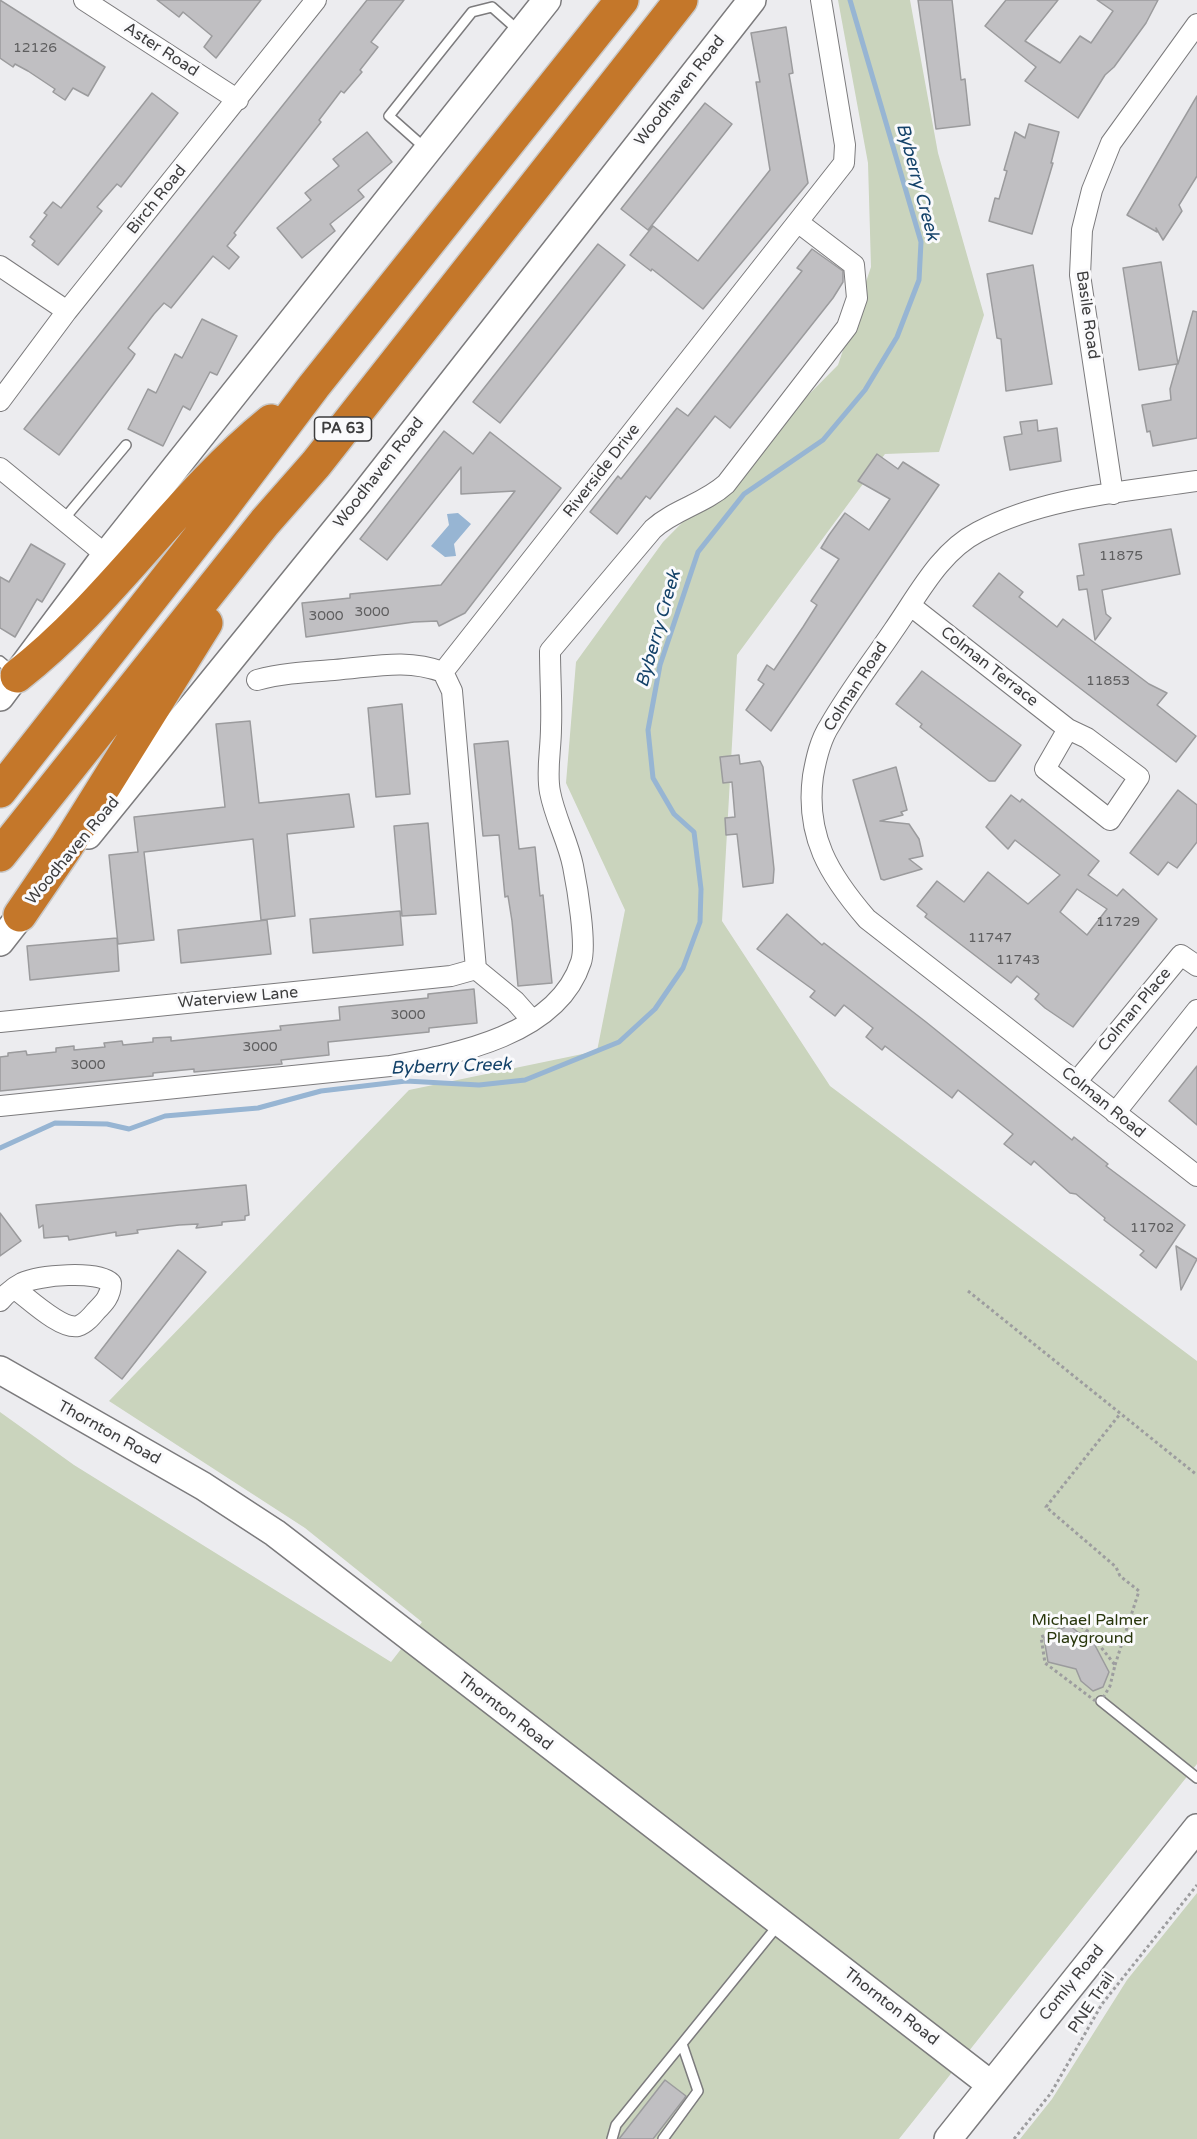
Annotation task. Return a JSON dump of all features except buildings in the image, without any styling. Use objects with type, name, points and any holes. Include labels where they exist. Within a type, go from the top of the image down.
[{"type":"highway","name":"PA 63","points":[[0,791],[216,516],[314,386],[622,0]]},
{"type":"highway","name":"PA 63","points":[[0,855],[265,522],[316,464],[681,0]]},
{"type":"highway","points":[[6,678],[53,647],[190,497],[251,437],[314,386]]},
{"type":"highway","points":[[20,915],[67,846],[175,675],[265,522]]},
{"type":"main road","points":[[6,678],[547,0]]},
{"type":"main road","name":"Woodhaven Road","points":[[0,942],[359,501],[752,0]]},
{"type":"main road","name":"Thornton Road","points":[[0,1370],[252,1517],[990,2084]]},
{"type":"main road","name":"Comly Road","points":[[948,2139],[1197,1828]]},
{"type":"street","name":"Aster Road","points":[[84,0],[238,100]]},
{"type":"street","name":"Birch Road","points":[[0,401],[67,311],[316,0]]},
{"type":"street","name":"Riverside Drive","points":[[443,672],[839,170],[846,155],[821,0]]},
{"type":"street","name":"Basile Road","points":[[1113,494],[1080,275],[1082,230],[1092,190],[1112,143],[1197,24]]},
{"type":"street","points":[[0,1106],[390,1066],[475,1047],[501,1038],[558,1000],[575,975],[583,951],[573,864],[550,793],[548,777],[551,730],[550,651],[653,529],[665,518],[704,500],[726,484],[847,327],[857,297],[854,265],[799,223]]},
{"type":"street","points":[[0,266],[67,311]]},
{"type":"street","points":[[0,468],[106,555]]},
{"type":"street","name":"Colman Road","points":[[1197,481],[1113,494],[1015,514],[975,534],[938,565],[828,726],[816,758],[812,790],[813,829],[826,861],[841,889],[867,919],[1197,1176]]},
{"type":"street","name":"Colman Terrace","points":[[910,606],[1068,729],[1087,738],[1139,777],[1110,820],[1045,769],[1068,729]]},
{"type":"street","points":[[226,664],[257,680],[290,672],[333,670],[402,662],[424,664],[443,672],[453,691],[476,969],[515,1001],[531,1019]]},
{"type":"street","name":"Colman Place","points":[[1077,1081],[1181,955],[1197,966]]},
{"type":"street","name":"Waterview Lane","points":[[0,1022],[451,976],[476,969]]},
{"type":"street","points":[[1115,1113],[1197,1010]]},
{"type":"lane","points":[[428,150],[389,116],[472,12],[492,7],[521,33]]},
{"type":"lane","points":[[64,519],[126,445]]},
{"type":"lane","points":[[1101,1701],[1197,1778]]},
{"type":"lane","points":[[612,2139],[616,2125],[779,1924]]},
{"type":"lane","points":[[663,2139],[698,2091],[682,2044]]},
{"type":"path","points":[[968,1291],[1197,1475]]},
{"type":"path","points":[[1115,1665],[1089,1632],[1076,1623],[1041,1637],[1045,1664],[1094,1700],[1101,1701],[1110,1686],[1139,1590],[1120,1576],[1116,1567],[1046,1507],[1120,1414]]},
{"type":"path","name":"PNE Trail","points":[[1014,2139],[1051,2093],[1102,2004],[1197,1885]]},
{"type":"green space","name":"Michael Palmer Playground","points":[[838,0],[910,0],[938,153],[984,315],[939,452],[885,454],[737,655],[722,921],[830,1086],[1197,1361],[1197,1764],[899,2139],[0,2139],[0,1412],[74,1465],[391,1662],[422,1622],[305,1528],[109,1401],[409,1090],[597,1051],[625,910],[566,783],[576,662],[663,542],[838,365],[871,267],[868,163]]},
{"type":"green space","points":[[1197,1893],[1197,2139],[1020,2139],[1052,2099],[1127,1980]]},
{"type":"water","points":[[458,513],[471,524],[454,544],[456,556],[445,557],[431,546],[449,525],[447,514]]},
{"type":"waterway","name":"Byberry Creek","points":[[0,1148],[55,1123],[107,1124],[129,1129],[165,1116],[258,1108],[321,1091],[406,1081],[479,1085],[525,1080],[619,1042],[655,1009],[683,968],[700,922],[701,889],[694,832],[674,814],[653,778],[648,730],[660,665],[698,552],[744,494],[823,440],[865,390],[897,337],[919,280],[921,242],[850,0]]}]
